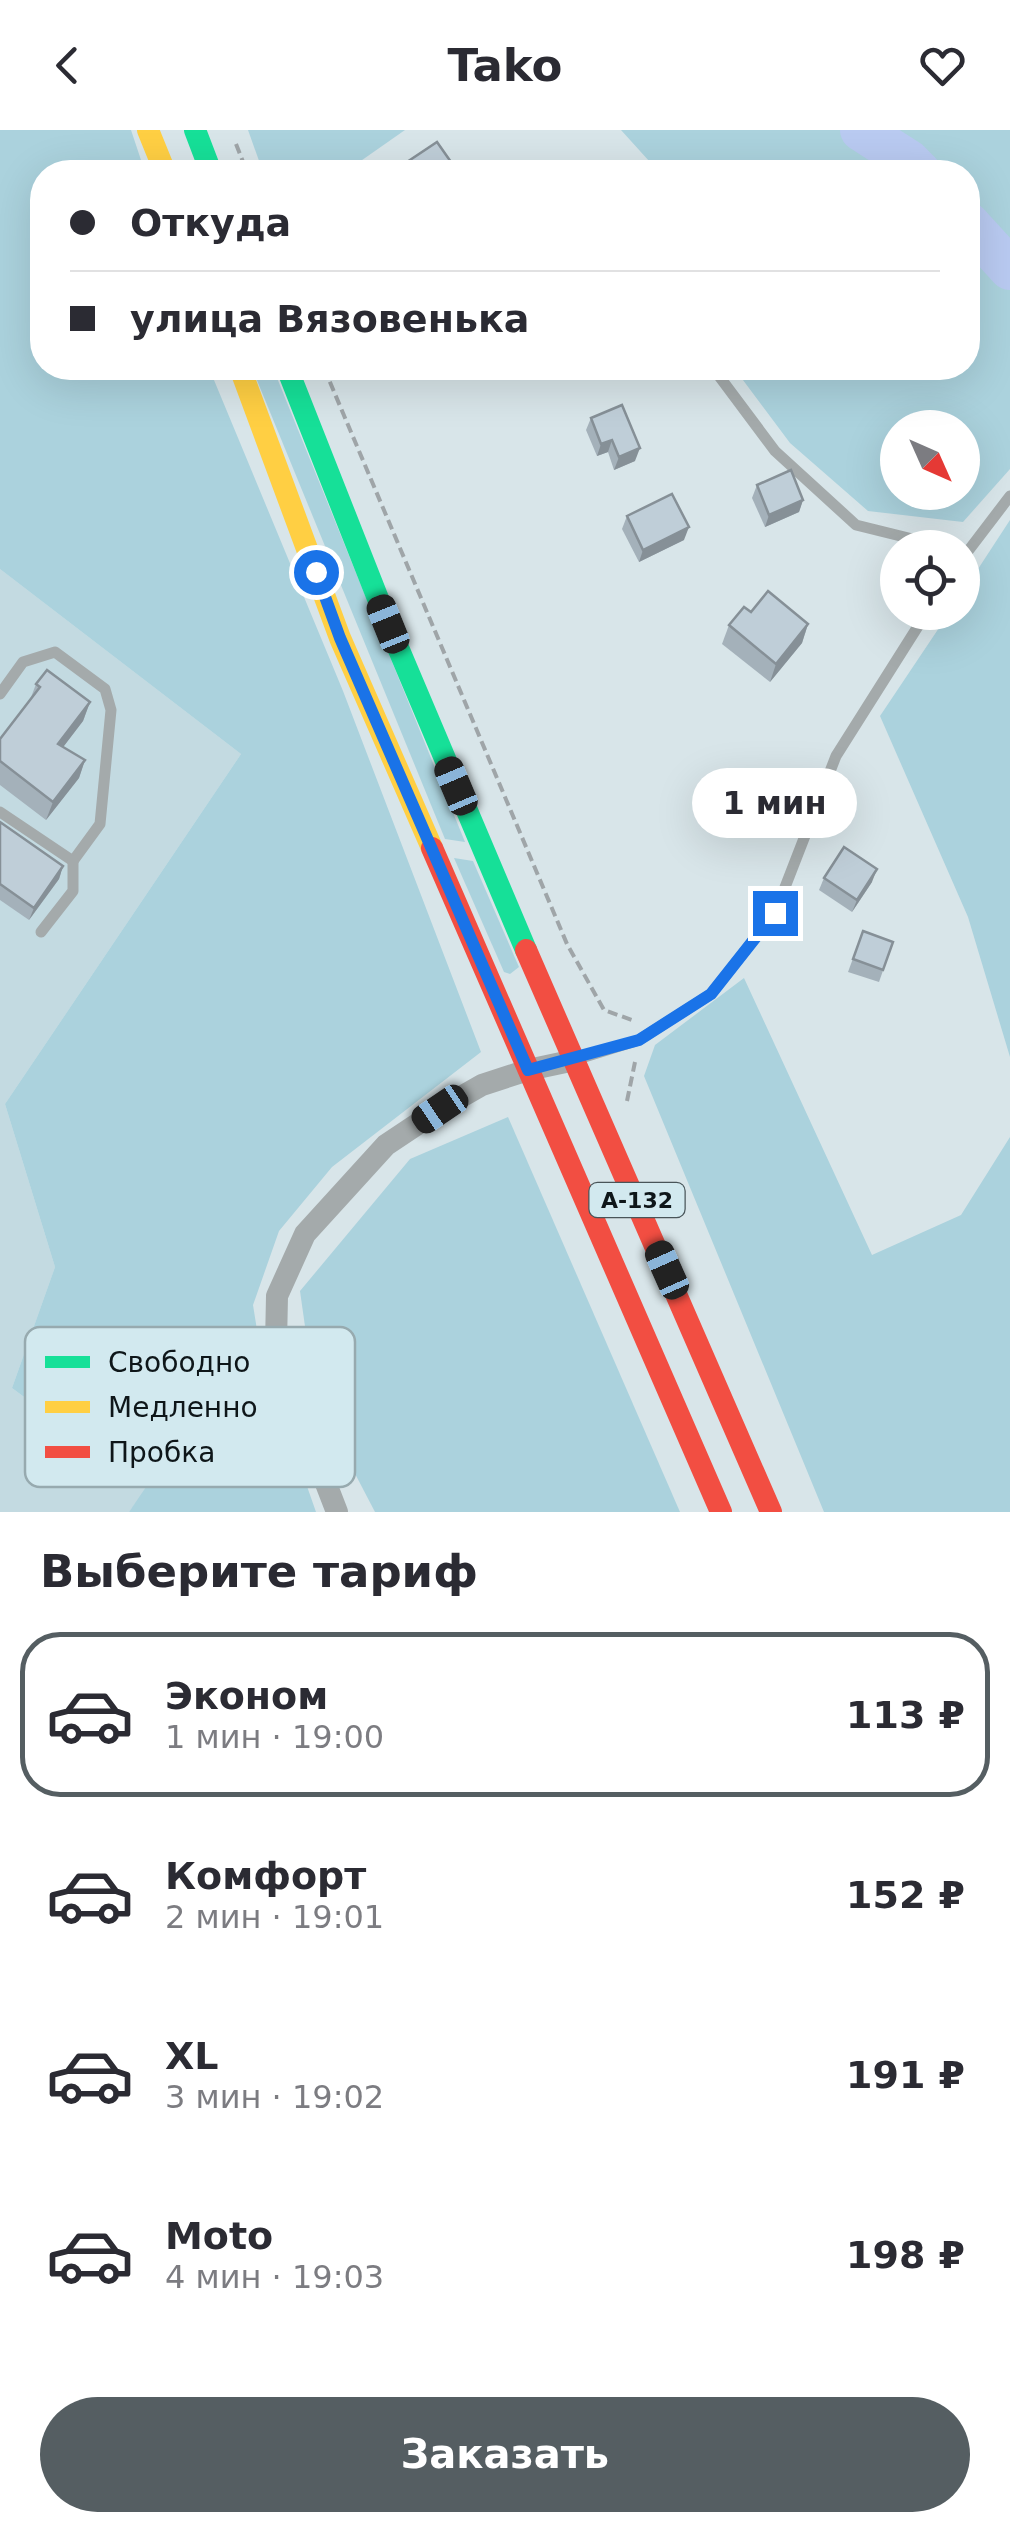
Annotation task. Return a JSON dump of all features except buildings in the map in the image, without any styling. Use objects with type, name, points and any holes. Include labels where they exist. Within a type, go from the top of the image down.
[{"type":"main road","points":[[148,130],[159,160]]},
{"type":"main road","points":[[195,130],[206,160]]},
{"type":"main road","name":"А-132","points":[[244,380],[340,638],[721,1512]]},
{"type":"main road","name":"А-132","points":[[292,380],[395,642],[771,1512]]},
{"type":"street","points":[[276,1327],[277,1296],[305,1234],[386,1145],[482,1086],[528,1070],[575,1060]]},
{"type":"street","points":[[328,1487],[338,1512]]},
{"type":"lane","points":[[722,380],[775,451],[856,525],[880,531]]},
{"type":"lane","points":[[980,534],[1010,496]]},
{"type":"lane","points":[[575,1060],[639,1040],[711,994],[775,913],[836,756],[916,630]]},
{"type":"lane","points":[[0,694],[23,662],[55,652],[105,689],[111,710],[100,824],[73,862],[73,891],[40,932]]},
{"type":"lane","points":[[0,812],[73,862]]},
{"type":"path","points":[[230,130],[242,160]]},
{"type":"path","points":[[329,380],[567,944],[604,1010],[632,1020],[639,1040],[626,1104]]},
{"type":"shaded area","points":[[0,130],[131,130],[141,160],[30,160],[30,380],[214,380],[343,691],[481,1052],[332,1167],[279,1231],[253,1305],[257,1327],[34,1327],[55,1267],[5,1104],[241,754],[0,569]]},
{"type":"shaded area","points":[[248,130],[405,130],[362,160],[259,160]]},
{"type":"shaded area","points":[[621,130],[1010,130],[1010,469],[980,503],[980,410],[880,410],[880,510],[974,510],[963,522],[868,511],[790,443],[743,380],[980,380],[980,160],[648,160]]},
{"type":"shaded area","points":[[257,380],[278,380],[465,842],[445,839]]},
{"type":"shaded area","points":[[1010,520],[1010,1057],[968,917],[880,716],[938,630],[980,630],[980,566]]},
{"type":"shaded area","points":[[0,569],[241,754],[5,1104],[55,1267],[34,1327],[25,1327],[25,1351],[12,1388],[25,1398],[25,1487],[147,1488],[129,1512],[0,1512]]},
{"type":"shaded area","points":[[454,858],[473,861],[519,967],[510,974],[504,972]]},
{"type":"shaded area","points":[[744,978],[872,1255],[961,1215],[1010,1137],[1010,1512],[824,1512],[644,1076],[655,1045]]},
{"type":"shaded area","points":[[508,1117],[680,1512],[375,1512],[355,1474],[355,1327],[305,1327],[300,1291],[410,1159]]},
{"type":"shaded area","points":[[25,1351],[25,1398],[12,1388]]},
{"type":"shaded area","points":[[146,1487],[307,1487],[316,1512],[129,1512]]},
{"type":"waterway","points":[[861,130],[907,160]]},
{"type":"waterway","points":[[980,236],[1010,269]]},
{"type":"traffic: fast","points":[[195,130],[206,160]]},
{"type":"traffic: fast","points":[[292,380],[388,624],[526,950]]},
{"type":"traffic: slow","points":[[148,130],[160,160]]},
{"type":"traffic: slow","points":[[244,380],[340,638],[432,848]]},
{"type":"traffic: jam","points":[[432,848],[721,1512]]},
{"type":"traffic: jam","points":[[526,950],[771,1512]]},
{"type":"route","points":[[316,572],[340,638],[528,1070],[639,1040],[711,994],[775,913]]}]
